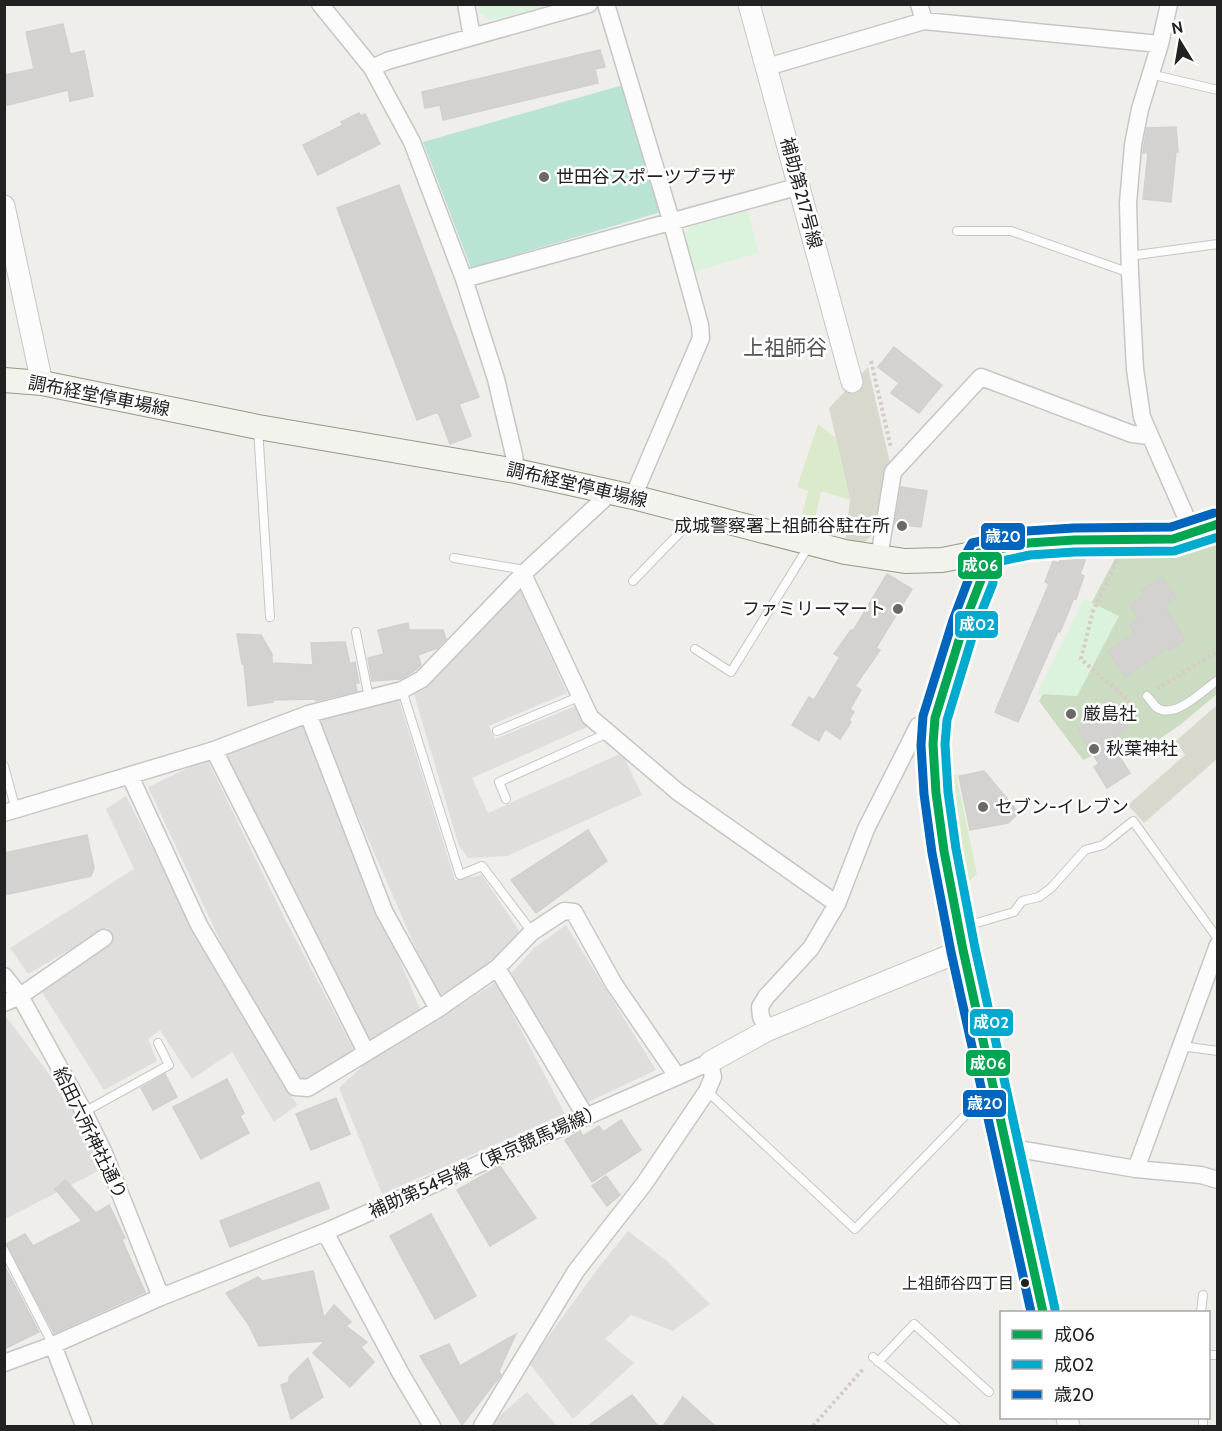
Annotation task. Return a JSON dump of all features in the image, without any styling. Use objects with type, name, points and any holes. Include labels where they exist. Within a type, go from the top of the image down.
[{"type":"main road","name":"調布経堂停車場線","points":[[4,380],[42,383],[258,427],[516,471],[609,491],[845,552],[879,558],[905,561],[942,560],[1028,543],[1173,539],[1218,524]]},
{"type":"street","points":[[320,4],[372,68],[412,142],[464,279],[496,379],[516,471]]},
{"type":"street","points":[[466,4],[472,37]]},
{"type":"street","points":[[372,68],[387,61],[589,4]]},
{"type":"street","points":[[606,4],[671,220],[700,325],[701,338],[633,497]]},
{"type":"street","name":"補助第217号線","points":[[749,4],[852,382]]},
{"type":"street","points":[[919,4],[924,21]]},
{"type":"street","points":[[1169,4],[1160,44],[1140,110],[1133,145],[1128,203],[1130,265],[1135,369],[1142,417],[1193,533]]},
{"type":"street","points":[[767,67],[924,21],[1160,44]]},
{"type":"street","points":[[464,279],[800,186]]},
{"type":"street","points":[[4,206],[7,232],[42,383]]},
{"type":"street","points":[[879,558],[893,472],[981,377],[1132,434],[1149,436]]},
{"type":"street","points":[[10,812],[214,750],[308,714],[402,690],[422,679],[523,574],[606,497],[609,491]]},
{"type":"street","points":[[979,553],[981,580],[963,624],[935,718],[933,744],[936,793],[944,851],[963,950],[1043,1311]]},
{"type":"street","points":[[523,574],[590,717],[678,792],[837,904]]},
{"type":"street","points":[[308,714],[384,911],[438,1009]]},
{"type":"street","points":[[768,1030],[761,1017],[760,1007],[766,997],[811,948],[837,904],[866,829],[918,726],[935,718]]},
{"type":"street","points":[[214,750],[366,1052]]},
{"type":"street","points":[[130,776],[199,925],[295,1087],[308,1088],[438,1009],[497,968],[532,932],[564,911],[574,912],[614,984],[677,1076]]},
{"type":"street","points":[[4,1003],[20,996],[104,938]]},
{"type":"street","points":[[1136,1169],[1218,945]]},
{"type":"street","name":"補助第54号線（東京競馬場線）","points":[[4,1364],[53,1345],[160,1297],[325,1233],[710,1062],[768,1030],[963,950]]},
{"type":"street","points":[[497,968],[586,1117]]},
{"type":"street","name":"給田六所神社通り","points":[[4,976],[20,996],[104,1153],[160,1297]]},
{"type":"street","points":[[482,1426],[576,1271],[644,1184],[707,1091],[713,1077],[710,1062]]},
{"type":"street","points":[[1006,1147],[1218,1180]]},
{"type":"street","points":[[325,1233],[401,1374],[432,1426]]},
{"type":"street","points":[[53,1345],[84,1426]]},
{"type":"lane","points":[[1150,74],[1218,90]]},
{"type":"lane","points":[[957,231],[1011,231],[1130,265],[1218,244]]},
{"type":"lane","points":[[258,427],[270,617]]},
{"type":"lane","points":[[633,581],[691,521],[693,513]]},
{"type":"lane","points":[[695,649],[731,672],[811,542]]},
{"type":"lane","points":[[454,558],[519,569],[523,574]]},
{"type":"lane","points":[[356,632],[369,698]]},
{"type":"lane","points":[[1147,696],[1158,708],[1170,712],[1182,707],[1218,680]]},
{"type":"lane","points":[[402,690],[460,875],[482,866],[532,932]]},
{"type":"lane","points":[[497,731],[581,696]]},
{"type":"lane","points":[[507,799],[499,782],[609,732]]},
{"type":"lane","points":[[4,766],[10,812]]},
{"type":"lane","points":[[963,950],[974,924],[1014,912],[1022,901],[1039,897],[1051,888],[1085,850],[1103,845],[1132,821],[1218,939]]},
{"type":"lane","points":[[84,1112],[169,1065],[158,1042]]},
{"type":"lane","points":[[1181,1046],[1218,1051]]},
{"type":"lane","points":[[707,1091],[855,1229],[992,1087]]},
{"type":"lane","points":[[4,1250],[53,1345]]},
{"type":"lane","points":[[1201,1311],[1203,1295]]},
{"type":"lane","points":[[956,1426],[875,1359],[914,1324],[989,1392]]},
{"type":"path","points":[[871,361],[896,468]]},
{"type":"path","points":[[1127,540],[1093,611],[1081,659],[1133,704]]},
{"type":"path","points":[[1124,710],[1218,651]]},
{"type":"path","points":[[813,1426],[875,1359]]},
{"type":"shaded area","points":[[868,367],[890,463],[886,468],[875,532],[862,545],[845,542],[850,500],[829,408]]},
{"type":"shaded area","points":[[520,589],[567,693],[489,726],[495,739],[578,705],[587,727],[472,778],[488,813],[622,753],[642,795],[507,856],[468,858],[459,846],[414,694]]},
{"type":"shaded area","points":[[390,698],[399,700],[455,880],[482,875],[522,935],[491,964],[437,997],[319,726],[327,713]]},
{"type":"shaded area","points":[[1217,705],[1217,759],[1144,823],[1128,805],[1185,755],[1176,741]]},
{"type":"shaded area","points":[[302,724],[420,1009],[371,1043],[225,754]]},
{"type":"shaded area","points":[[207,759],[284,917],[354,1050],[302,1082],[234,970],[148,787]]},
{"type":"shaded area","points":[[126,796],[192,925],[297,1105],[274,1122],[232,1052],[192,1079],[160,1030],[148,1039],[157,1061],[104,1090],[40,989],[113,939],[107,928],[28,974],[10,948],[134,869],[106,809]]},
{"type":"shaded area","points":[[566,925],[656,1070],[584,1104],[509,976],[534,948]]},
{"type":"shaded area","points":[[496,982],[565,1114],[382,1194],[339,1088],[368,1061],[435,1022]]},
{"type":"shaded area","points":[[4,1014],[67,1098],[104,1168],[5,1219]]},
{"type":"shaded area","points":[[628,1231],[666,1260],[710,1304],[673,1331],[631,1315],[605,1339],[634,1363],[573,1419],[529,1363]]},
{"type":"shaded area","points":[[527,1392],[557,1426],[491,1426],[496,1419]]},
{"type":"green space","points":[[478,4],[555,5],[490,20],[479,12]]},
{"type":"green space","name":"世田谷スポーツプラザ","points":[[623,85],[661,212],[471,268],[423,142]]},
{"type":"green space","points":[[748,210],[758,253],[693,272],[684,234],[689,227]]},
{"type":"green space","points":[[818,424],[836,438],[850,500],[821,491],[813,529],[799,527],[808,491],[797,487]]},
{"type":"green space","points":[[1217,534],[1217,694],[1180,725],[1137,754],[1123,742],[1083,760],[1039,701],[1118,553],[1177,547]]},
{"type":"green space","points":[[1084,599],[1119,616],[1077,696],[1037,694]]},
{"type":"green space","points":[[956,774],[977,874],[962,887],[949,820],[944,776]]},
{"type":"building","points":[[63,24],[70,54],[84,51],[93,96],[70,101],[68,90],[4,106],[4,75],[34,69],[26,32]]},
{"type":"building","points":[[600,50],[605,67],[595,69],[598,83],[443,120],[440,105],[425,108],[422,92]]},
{"type":"building","points":[[359,113],[361,116],[365,114],[380,144],[318,175],[303,145],[343,125],[341,122]]},
{"type":"building","points":[[1176,127],[1178,152],[1176,152],[1171,202],[1143,199],[1148,153],[1143,153],[1143,150],[1147,128]]},
{"type":"building","points":[[399,185],[479,397],[459,404],[471,436],[450,444],[438,412],[417,420],[337,208]]},
{"type":"building","points":[[894,347],[942,385],[919,413],[891,393],[899,383],[878,367]]},
{"type":"building","points":[[901,487],[927,491],[921,527],[895,524]]},
{"type":"building","points":[[1087,555],[1080,574],[1084,576],[1076,599],[1074,598],[1060,632],[1058,631],[1018,722],[995,712],[1049,584],[1045,582],[1053,561],[1059,563],[1062,558]]},
{"type":"building","points":[[887,574],[912,589],[876,648],[880,650],[855,686],[861,690],[850,709],[854,712],[849,720],[851,722],[840,739],[825,729],[819,741],[792,725],[809,697],[814,700],[840,657],[834,654],[851,630],[853,631]]},
{"type":"building","points":[[1162,577],[1176,598],[1164,606],[1185,640],[1170,650],[1169,647],[1125,677],[1108,651],[1135,633],[1130,625],[1139,619],[1130,606],[1144,596],[1141,591]]},
{"type":"building","points":[[408,623],[409,630],[443,630],[446,639],[437,648],[418,655],[421,665],[401,679],[372,681],[368,658],[384,654],[378,630]]},
{"type":"building","points":[[237,634],[261,635],[272,654],[272,663],[313,665],[311,643],[345,642],[350,664],[355,662],[359,683],[355,683],[357,691],[316,701],[315,699],[273,700],[273,702],[248,706],[244,664],[242,664]]},
{"type":"building","points":[[1111,700],[1129,728],[1109,740],[1130,773],[1107,788],[1094,767],[1099,764],[1078,730],[1093,720],[1089,714]]},
{"type":"building","points":[[984,771],[1019,813],[1008,823],[970,830],[959,776]]},
{"type":"building","points":[[588,830],[607,861],[536,913],[511,880]]},
{"type":"building","points":[[87,835],[94,868],[91,876],[4,895],[4,853]]},
{"type":"building","points":[[165,1074],[177,1097],[153,1110],[141,1088]]},
{"type":"building","points":[[227,1079],[244,1113],[240,1116],[249,1133],[201,1159],[173,1107]]},
{"type":"building","points":[[336,1098],[350,1134],[311,1150],[296,1114]]},
{"type":"building","points":[[621,1120],[641,1150],[592,1182],[565,1140],[580,1131],[583,1136],[599,1126],[603,1132]]},
{"type":"building","points":[[500,1166],[536,1218],[490,1246],[457,1190]]},
{"type":"building","points":[[606,1176],[620,1195],[607,1206],[592,1186]]},
{"type":"building","points":[[65,1180],[96,1213],[109,1205],[125,1238],[122,1240],[145,1292],[54,1333],[6,1244],[25,1234],[33,1246],[82,1221],[55,1189]]},
{"type":"building","points":[[319,1182],[329,1208],[230,1247],[220,1221]]},
{"type":"building","points":[[431,1214],[476,1296],[435,1319],[390,1236]]},
{"type":"building","points":[[4,1265],[39,1332],[4,1349]]},
{"type":"building","points":[[313,1271],[324,1318],[334,1305],[351,1322],[346,1326],[367,1342],[361,1347],[374,1362],[350,1387],[313,1353],[325,1341],[259,1346],[249,1325],[226,1293],[258,1277],[262,1281]]},
{"type":"building","points":[[516,1334],[499,1371],[501,1375],[462,1425],[420,1356],[449,1344],[460,1366]]},
{"type":"building","points":[[308,1358],[323,1397],[291,1419],[281,1385],[289,1382],[289,1377]]},
{"type":"building","points":[[632,1395],[658,1426],[588,1426]]},
{"type":"building","points":[[683,1397],[715,1426],[663,1426]]},
{"type":"transit line","name":"歳20","points":[[1031,1311],[951,952],[932,853],[924,794],[921,745],[923,716],[953,620],[969,578],[967,552],[972,543],[1027,531],[1171,527],[1214,513]]},
{"type":"transit line","name":"成06","points":[[1043,1311],[963,950],[944,851],[936,793],[933,744],[935,718],[964,624],[981,580],[979,553],[1028,543],[1173,539],[1218,524]]},
{"type":"transit line","name":"成02","points":[[1055,1309],[975,948],[956,849],[948,792],[945,744],[947,720],[975,628],[993,583],[992,563],[1030,555],[1074,552],[1174,551],[1218,537]]},
{"type":"place","name":"世田谷スポーツプラザ","points":[[544,177]]},
{"type":"place","name":"成城警察署上祖師谷駐在所","points":[[902,526]]},
{"type":"place","name":"ファミリーマート","points":[[898,609]]},
{"type":"place","name":"厳島社","points":[[1071,714]]},
{"type":"place","name":"秋葉神社","points":[[1094,749]]},
{"type":"place","name":"セブン-イレブン","points":[[983,807]]},
{"type":"place","name":"上祖師谷四丁目","points":[[1025,1283]]},
{"type":"district","name":"上祖師谷","points":[[785,347]]}]
